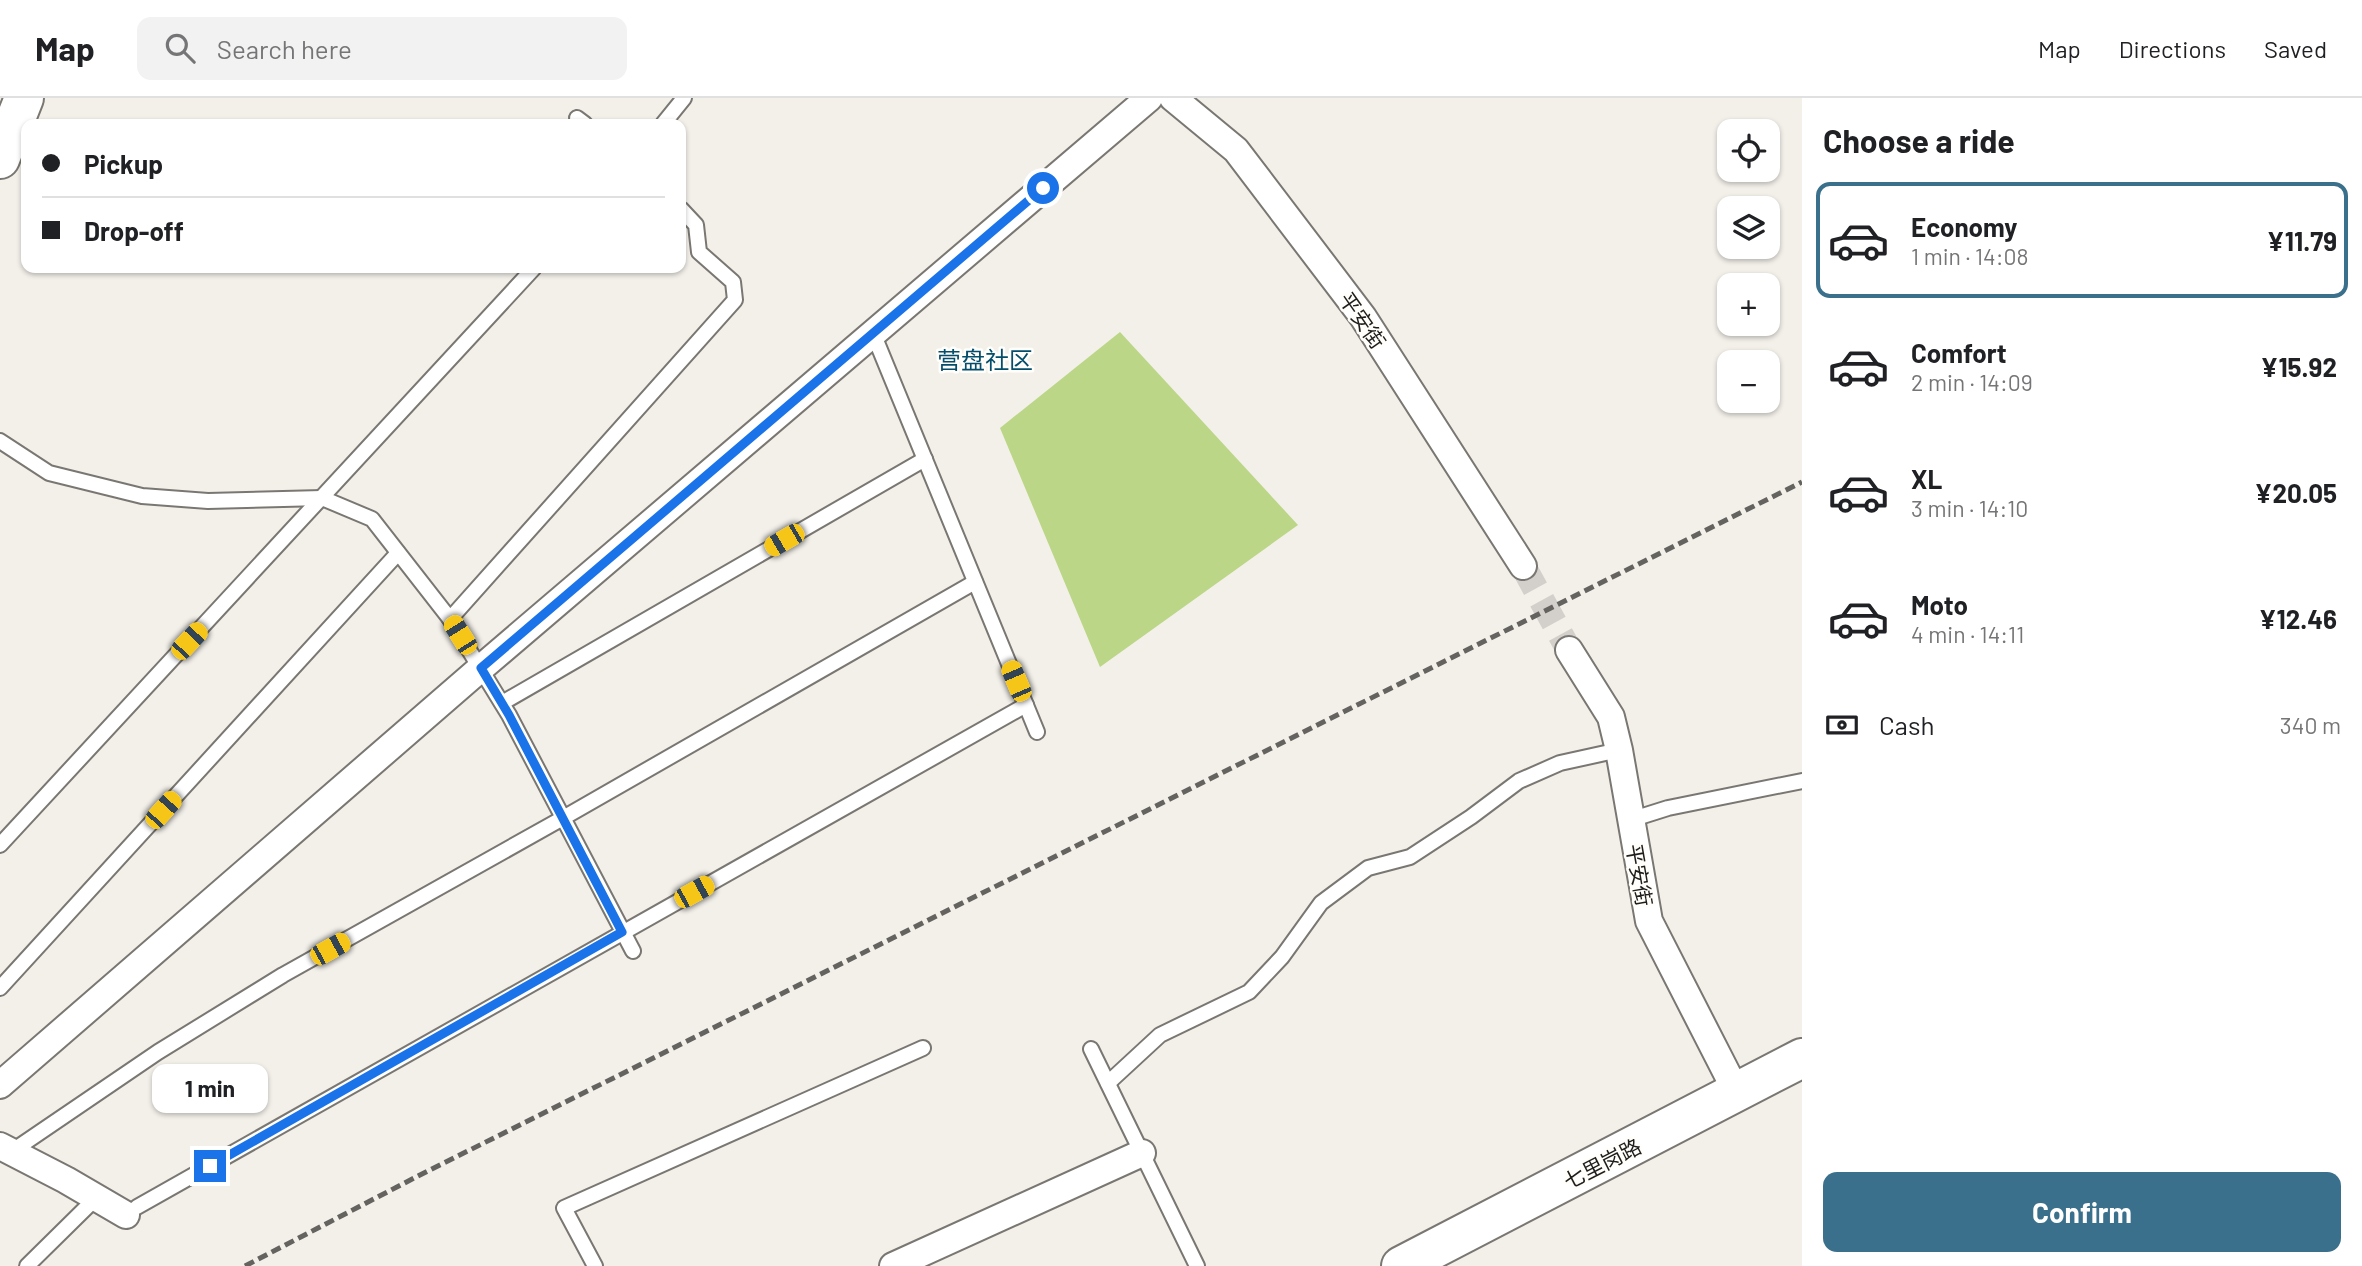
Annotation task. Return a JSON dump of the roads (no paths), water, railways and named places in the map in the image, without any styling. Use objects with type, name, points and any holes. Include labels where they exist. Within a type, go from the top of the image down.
[{"type":"street","points":[[0,159],[24,98]]},
{"type":"street","points":[[0,1085],[481,668],[1149,98]]},
{"type":"street","name":"平安街","points":[[1172,98],[1236,150],[1363,317],[1523,566]]},
{"type":"street","name":"平安街","points":[[1569,650],[1611,717],[1648,920],[1737,1093]]},
{"type":"street","name":"七里岗路","points":[[1401,1266],[1802,1058]]},
{"type":"street","points":[[6,1149],[96,1198],[132,1211]]},
{"type":"street","points":[[893,1266],[1142,1153]]},
{"type":"lane","points":[[667,119],[684,98]]},
{"type":"lane","points":[[450,619],[734,300],[733,282],[699,252],[696,225],[686,214]]},
{"type":"lane","points":[[0,845],[529,273]]},
{"type":"lane","points":[[873,333],[1037,732]]},
{"type":"lane","points":[[0,441],[49,473],[142,496],[208,500],[322,498],[372,519],[450,619],[481,668],[633,951]]},
{"type":"lane","points":[[502,703],[925,459]]},
{"type":"lane","points":[[0,988],[398,552]]},
{"type":"lane","points":[[6,1149],[283,975],[975,582]]},
{"type":"lane","points":[[132,1211],[1026,705]]},
{"type":"lane","points":[[1108,1083],[1160,1035],[1249,992],[1282,957],[1321,902],[1368,868],[1410,857],[1519,781],[1560,763],[1619,750]]},
{"type":"lane","points":[[1630,820],[1668,808],[1802,781]]},
{"type":"lane","points":[[595,1266],[564,1208],[923,1048]]},
{"type":"lane","points":[[1091,1049],[1197,1266]]},
{"type":"lane","points":[[27,1266],[96,1198]]},
{"type":"tunnel","points":[[1523,566],[1569,650]]},
{"type":"railway","points":[[245,1266],[418,1176],[1802,482]]},
{"type":"district","name":"营盘社区","points":[[985,359]]}]
